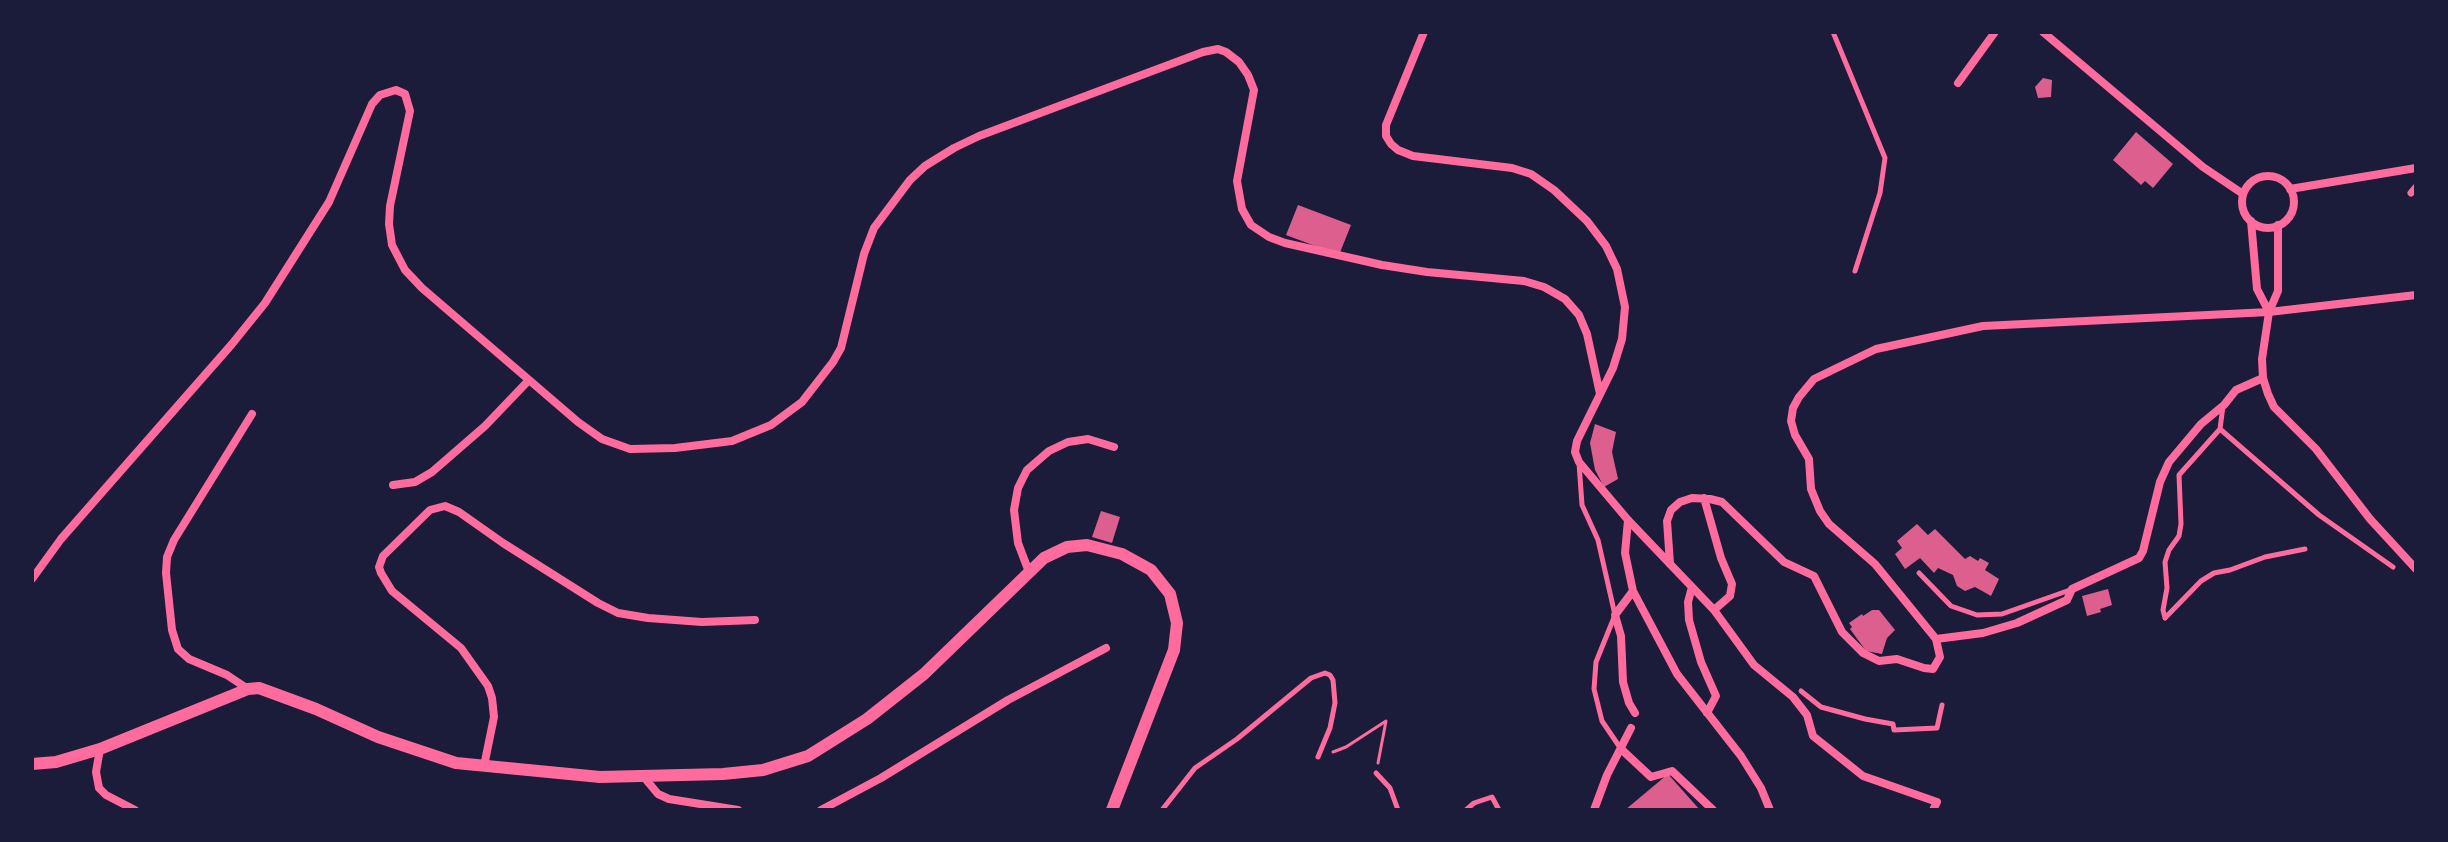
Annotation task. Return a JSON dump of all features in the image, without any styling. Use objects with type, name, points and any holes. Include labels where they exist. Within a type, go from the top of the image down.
[{"type":"main road","points":[[32,764],[56,762],[100,749],[248,689],[263,688],[378,737],[456,763],[600,777],[736,774],[772,768],[808,756],[856,727],[895,699],[1044,558],[1067,547],[1087,545],[1112,550],[1138,561],[1157,576],[1167,588],[1175,606],[1178,630],[1174,650],[1112,810]]},
{"type":"street","points":[[1424,32],[1386,125],[1388,140],[1398,150],[1413,156],[1526,172],[1554,190],[1587,221],[1606,246],[1617,269],[1625,307],[1619,350],[1576,446],[1579,462],[1628,520],[1714,610],[1754,665],[1793,697],[1807,715],[1813,736],[1854,770],[1935,806]]},
{"type":"street","points":[[1958,83],[1995,32]]},
{"type":"street","points":[[2043,32],[2203,167],[2243,194]]},
{"type":"street","points":[[32,579],[61,539],[265,303],[329,202],[372,104],[390,90],[405,94],[410,111],[389,219],[392,245],[405,270],[422,288],[594,434],[609,443],[630,449],[723,443],[763,429],[797,407],[833,362],[844,339],[864,254],[874,228],[902,189],[925,166],[979,136],[1218,49],[1239,62],[1254,90],[1237,181],[1242,209],[1251,225],[1277,240],[1368,262],[1427,272],[1524,281],[1544,287],[1565,299],[1579,315],[1587,334],[1600,394]]},
{"type":"street","points":[[2290,189],[2416,168]]},
{"type":"street","points":[[2251,221],[2264,227],[2286,220],[2293,206],[2290,189],[2279,179],[2264,176],[2251,182],[2243,194],[2243,209],[2251,221],[2257,289],[2269,312]]},
{"type":"street","points":[[2278,225],[2278,291],[2269,312],[2262,359],[2263,378],[2274,407],[2316,449],[2370,519],[2416,569]]},
{"type":"street","points":[[1670,564],[1668,515],[1680,502],[1692,498],[1716,500],[1727,505],[1784,562],[1814,576],[1842,632],[1863,653],[1874,660],[1897,659],[1933,669],[1940,657],[1937,642],[1875,564],[1829,524],[1820,511],[1811,489],[1809,459],[1792,428],[1791,415],[1810,382],[1867,353],[1983,326],[2269,312],[2416,295]]},
{"type":"street","points":[[1937,642],[2017,623],[2067,600],[2072,589],[2142,555],[2165,470],[2201,424],[2240,387],[2263,378]]},
{"type":"street","points":[[393,485],[415,482],[432,472],[476,434],[529,380]]},
{"type":"street","points":[[248,689],[227,675],[189,659],[178,649],[172,630],[166,573],[167,557],[174,540],[252,414]]},
{"type":"street","points":[[1029,572],[1018,543],[1014,510],[1018,488],[1027,470],[1049,451],[1068,442],[1088,439],[1114,447]]},
{"type":"street","points":[[1704,498],[1721,558],[1732,584],[1730,596],[1714,610]]},
{"type":"street","points":[[484,766],[494,717],[488,686],[456,643],[387,585],[379,567],[388,550],[430,510],[445,506],[459,512],[503,543],[618,613],[702,622],[755,620]]},
{"type":"street","points":[[1628,520],[1625,553],[1633,591],[1677,674],[1741,756],[1761,788],[1770,810]]},
{"type":"street","points":[[1692,587],[1688,602],[1689,620],[1701,662],[1716,696],[1707,713]]},
{"type":"street","points":[[1633,591],[1615,615],[1621,636],[1623,682],[1635,713]]},
{"type":"street","points":[[821,810],[881,778],[1008,700],[1106,648]]},
{"type":"street","points":[[1594,807],[1631,728]]},
{"type":"street","points":[[100,749],[96,766],[99,788],[135,810]]},
{"type":"street","points":[[1621,749],[1651,777],[1672,771],[1713,810]]},
{"type":"street","points":[[642,776],[658,794],[669,799],[738,810]]},
{"type":"lane","points":[[1833,32],[1885,158],[1880,193],[1855,271]]},
{"type":"lane","points":[[2224,405],[2220,429],[2179,475],[2181,524],[2179,536],[2165,562],[2165,618],[2201,581],[2214,573],[2265,557],[2305,549]]},
{"type":"lane","points":[[2220,429],[2319,515],[2393,567]]},
{"type":"lane","points":[[1579,462],[1582,505],[1598,540],[1615,615],[1596,662],[1593,682],[1602,721],[1621,749]]},
{"type":"lane","points":[[1919,573],[1951,606],[1977,615],[2002,614],[2072,589]]},
{"type":"lane","points":[[1162,810],[1201,763],[1237,739],[1311,678],[1325,673],[1333,680],[1335,703],[1330,728],[1318,757]]},
{"type":"lane","points":[[1801,691],[1821,707],[1893,724],[1894,730],[1937,728],[1942,705]]},
{"type":"lane","points":[[1376,773],[1390,788],[1398,810]]},
{"type":"lane","points":[[1466,810],[1474,803],[1492,797],[1499,810]]},
{"type":"path","points":[[1318,757],[1346,747],[1386,721],[1376,773]]},
{"type":"building","points":[[2043,78],[2052,80],[2051,97],[2038,98],[2035,87]]},
{"type":"building","points":[[2136,132],[2173,164],[2153,188],[2145,181],[2141,185],[2113,160]]},
{"type":"building","points":[[1298,205],[1351,225],[1339,255],[1286,235]]},
{"type":"building","points":[[1595,424],[1616,432],[1612,452],[1618,479],[1604,487],[1595,470],[1590,443]]},
{"type":"building","points":[[1101,511],[1120,517],[1112,543],[1092,537]]},
{"type":"building","points":[[1917,524],[1928,535],[1935,529],[1965,559],[1970,556],[1989,563],[1985,570],[1999,579],[1991,596],[1975,587],[1965,591],[1957,586],[1953,575],[1938,568],[1934,573],[1920,558],[1905,569],[1895,554],[1902,548],[1897,541]]},
{"type":"building","points":[[2108,589],[2112,605],[2087,616],[2082,596]]},
{"type":"building","points":[[1872,610],[1879,610],[1895,630],[1887,638],[1882,654],[1866,651],[1850,629],[1849,623]]},
{"type":"building","points":[[1668,774],[1700,810],[1625,810]]}]
